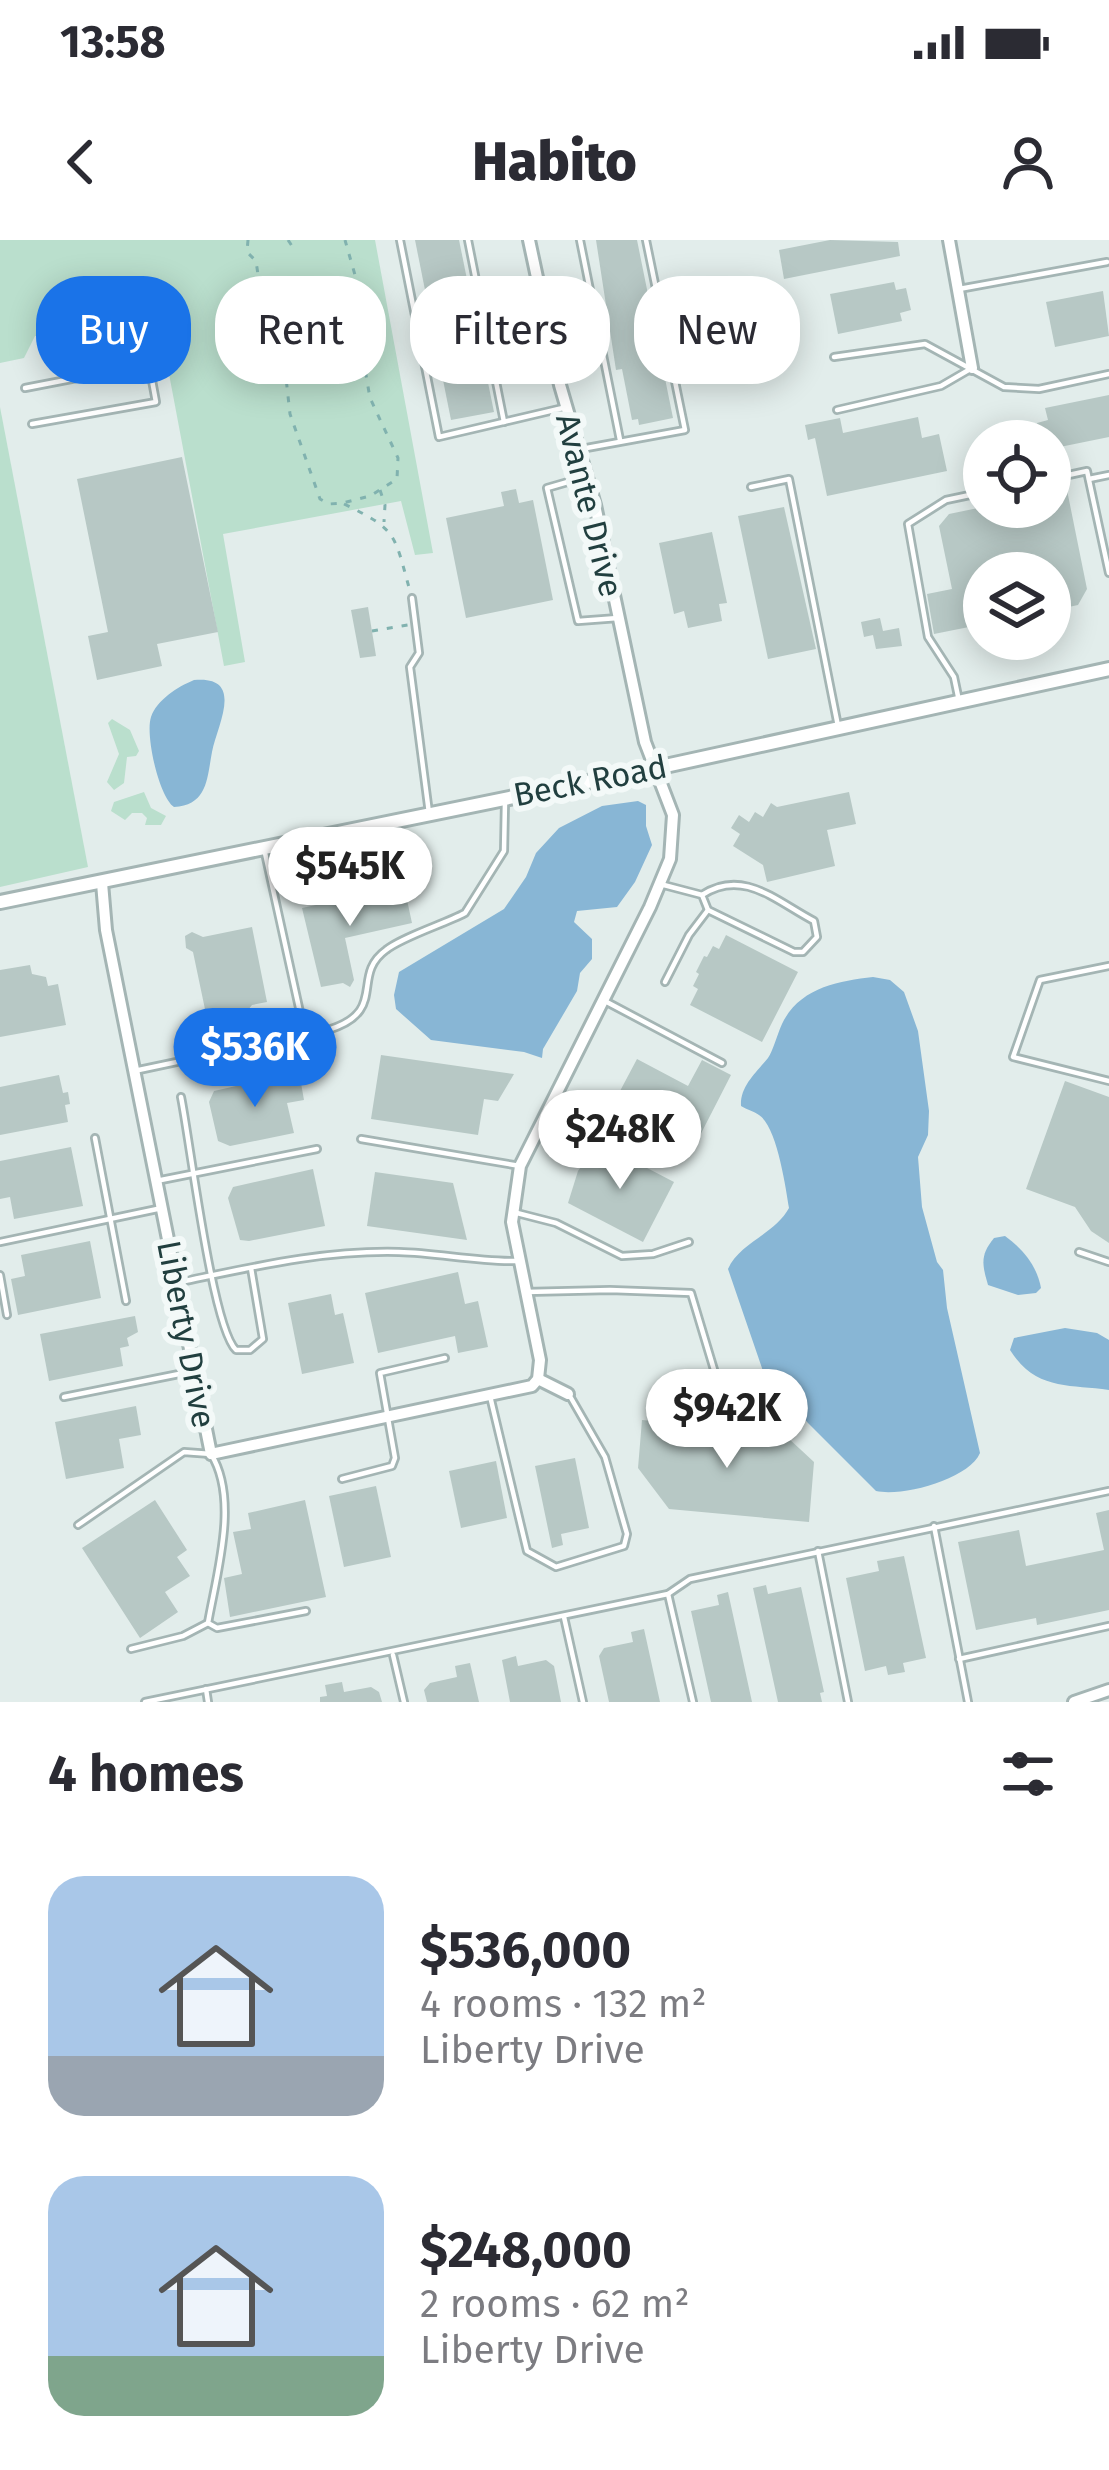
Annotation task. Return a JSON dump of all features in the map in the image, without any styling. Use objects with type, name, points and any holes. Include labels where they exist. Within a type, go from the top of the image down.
[{"type":"street","name":"Avante Drive","points":[[529,240],[544,319],[581,449],[645,742],[656,768]]},
{"type":"street","points":[[949,240],[972,368]]},
{"type":"street","name":"Beck Road","points":[[0,902],[656,768],[1109,669]]},
{"type":"street","points":[[568,1394],[538,1379],[540,1360],[512,1212],[520,1166],[670,860],[674,815],[656,768]]},
{"type":"street","name":"Liberty Drive","points":[[102,883],[106,930],[211,1454],[524,1390],[538,1379]]},
{"type":"street","points":[[1074,1702],[1101,1696]]},
{"type":"lane","points":[[400,240],[439,437],[567,407]]},
{"type":"lane","points":[[468,240],[504,422]]},
{"type":"lane","points":[[580,240],[620,442]]},
{"type":"lane","points":[[581,449],[685,430],[646,240]]},
{"type":"lane","points":[[959,289],[1107,262]]},
{"type":"lane","points":[[834,357],[925,344],[1004,387],[1039,389],[1109,374]]},
{"type":"lane","points":[[25,388],[149,364],[156,402],[32,424]]},
{"type":"lane","points":[[837,410],[941,386],[972,368]]},
{"type":"lane","points":[[1071,474],[1087,471],[1109,573]]},
{"type":"lane","points":[[1088,479],[1109,475]]},
{"type":"lane","points":[[587,476],[547,488],[578,621],[618,618]]},
{"type":"lane","points":[[751,487],[789,479],[838,726]]},
{"type":"lane","points":[[959,701],[954,677],[928,637],[908,524],[946,500],[963,496]]},
{"type":"lane","points":[[412,598],[419,653],[410,668],[429,813]]},
{"type":"lane","points":[[134,1071],[305,1035],[355,1019],[382,952],[466,913],[504,851],[504,796]]},
{"type":"lane","points":[[264,847],[305,1035]]},
{"type":"lane","points":[[660,884],[702,895],[727,881],[742,883],[814,921],[817,937],[802,952],[794,952],[708,910],[702,895]]},
{"type":"lane","points":[[665,982],[708,910]]},
{"type":"lane","points":[[1109,966],[1040,980],[1013,1057],[1109,1081]]},
{"type":"lane","points":[[603,1000],[722,1063]]},
{"type":"lane","points":[[182,1097],[213,1275],[227,1339],[236,1350],[250,1350],[263,1340],[251,1268]]},
{"type":"lane","points":[[94,1138],[125,1301]]},
{"type":"lane","points":[[362,1138],[520,1166]]},
{"type":"lane","points":[[157,1181],[317,1149]]},
{"type":"lane","points":[[0,1242],[162,1208]]},
{"type":"lane","points":[[512,1212],[556,1223],[622,1256],[653,1255],[689,1242]]},
{"type":"lane","points":[[177,1282],[332,1253],[403,1252],[472,1261],[519,1261]]},
{"type":"lane","points":[[1079,1252],[1109,1262]]},
{"type":"lane","points":[[0,1275],[8,1315]]},
{"type":"lane","points":[[526,1292],[691,1293],[716,1373]]},
{"type":"lane","points":[[342,1479],[392,1466],[395,1458],[380,1373],[445,1358]]},
{"type":"lane","points":[[64,1397],[194,1371]]},
{"type":"lane","points":[[490,1396],[527,1552],[556,1567],[624,1546],[627,1534],[605,1456],[568,1394]]},
{"type":"lane","points":[[78,1525],[184,1452],[211,1454],[224,1474],[227,1498],[208,1623]]},
{"type":"lane","points":[[145,1702],[564,1617],[668,1594],[690,1579],[1109,1491]]},
{"type":"lane","points":[[934,1526],[968,1702]]},
{"type":"lane","points":[[818,1551],[848,1702]]},
{"type":"lane","points":[[668,1594],[693,1702]]},
{"type":"lane","points":[[208,1623],[217,1628],[306,1611]]},
{"type":"lane","points":[[564,1617],[584,1702]]},
{"type":"lane","points":[[131,1649],[182,1636],[208,1623]]},
{"type":"lane","points":[[959,1659],[1109,1626]]},
{"type":"lane","points":[[393,1654],[404,1702]]},
{"type":"lane","points":[[206,1689],[208,1702]]},
{"type":"path","points":[[248,240],[247,251],[258,269],[265,322],[285,369],[290,414],[307,454],[311,482],[320,500],[329,504],[380,490],[397,479],[398,458],[370,398],[359,335],[361,296],[345,240]]},
{"type":"path","points":[[380,490],[384,524]]},
{"type":"path","points":[[343,503],[384,524],[397,545],[412,598]]},
{"type":"path","points":[[372,631],[416,625]]},
{"type":"green space","points":[[0,240],[375,240],[382,276],[215,276],[215,384],[386,384],[386,299],[433,553],[415,555],[401,501],[223,534],[245,662],[224,666],[171,384],[191,384],[191,276],[36,276],[36,336],[24,358],[0,363]]},
{"type":"green space","points":[[0,407],[88,867],[0,887]]},
{"type":"green space","points":[[112,719],[130,730],[139,751],[127,757],[124,783],[114,790],[107,782],[119,754],[108,723]]},
{"type":"green space","points":[[144,792],[151,808],[166,816],[161,825],[145,825],[147,818],[142,813],[132,813],[125,820],[111,811],[114,802]]},
{"type":"water","points":[[194,680],[219,685],[224,704],[204,788],[194,801],[174,807],[155,765],[151,717],[168,695]]},
{"type":"water","points":[[638,801],[646,805],[652,845],[617,907],[577,911],[574,922],[592,939],[592,959],[580,973],[577,991],[542,1058],[431,1040],[396,1009],[399,972],[504,909],[536,853],[559,828],[602,806]]},
{"type":"water","points":[[873,977],[890,980],[904,992],[918,1031],[929,1111],[928,1135],[918,1157],[922,1207],[943,1270],[947,1308],[980,1453],[949,1478],[888,1492],[876,1491],[763,1371],[728,1269],[789,1208],[771,1132],[759,1115],[741,1106],[746,1086],[768,1058],[782,1024],[798,1002],[833,984]]},
{"type":"water","points":[[1005,1236],[1033,1265],[1041,1288],[1036,1293],[1018,1295],[988,1285],[984,1255],[994,1238]]},
{"type":"water","points":[[1065,1328],[1109,1340],[1109,1390],[1042,1379],[1010,1350],[1014,1338]]},
{"type":"building","points":[[415,240],[459,240],[466,276],[422,276]]},
{"type":"building","points":[[596,240],[637,240],[644,276],[634,276],[634,384],[666,384],[673,418],[639,425],[638,419],[632,420],[610,331],[610,276],[602,276]]},
{"type":"building","points":[[830,240],[898,242],[900,256],[783,276],[779,250]]},
{"type":"building","points":[[894,282],[896,290],[906,288],[911,310],[900,313],[902,321],[838,334],[830,294]]},
{"type":"building","points":[[1103,291],[1109,336],[1055,347],[1046,302]]},
{"type":"building","points":[[444,384],[488,384],[494,412],[451,420]]},
{"type":"building","points":[[1109,395],[1109,437],[1071,445],[1071,420],[1048,420],[1045,408]]},
{"type":"building","points":[[918,417],[922,438],[939,434],[947,471],[827,496],[815,438],[808,440],[805,425],[840,418],[843,433]]},
{"type":"building","points":[[182,457],[218,632],[157,644],[162,666],[97,680],[88,636],[108,632],[77,479]]},
{"type":"building","points":[[516,489],[519,503],[533,500],[553,600],[466,618],[446,518],[504,506],[501,492]]},
{"type":"building","points":[[784,507],[816,649],[768,659],[738,516]]},
{"type":"building","points":[[1071,510],[1087,589],[1078,605],[1071,606],[1071,552],[963,552],[963,628],[934,634],[927,594],[952,589],[939,526],[949,514],[963,511],[963,528],[1071,528]]},
{"type":"building","points":[[712,532],[727,603],[719,604],[722,621],[688,628],[684,611],[674,614],[659,543]]},
{"type":"building","points":[[368,607],[376,656],[360,658],[351,610]]},
{"type":"building","points":[[880,618],[883,631],[899,628],[902,646],[876,649],[873,635],[864,637],[861,622]]},
{"type":"building","points":[[849,792],[856,824],[827,830],[835,866],[767,882],[763,865],[733,846],[740,834],[731,828],[739,815],[749,822],[755,812],[763,817],[771,803],[777,807]]},
{"type":"building","points":[[404,886],[412,923],[345,938],[354,980],[350,987],[343,983],[321,987],[302,908]]},
{"type":"building","points":[[252,927],[267,1002],[252,1005],[243,1016],[233,1009],[206,1014],[185,936]]},
{"type":"building","points":[[726,935],[798,972],[762,1042],[690,1005],[704,956],[713,946],[719,949]]},
{"type":"building","points":[[30,965],[32,974],[46,977],[48,986],[58,984],[66,1025],[0,1037],[0,970]]},
{"type":"building","points":[[381,1055],[514,1074],[498,1101],[484,1099],[478,1135],[371,1119]]},
{"type":"building","points":[[637,1059],[688,1086],[702,1060],[731,1075],[692,1151],[611,1108]]},
{"type":"building","points":[[299,1072],[304,1100],[287,1103],[294,1133],[230,1146],[218,1141],[209,1102],[214,1091]]},
{"type":"building","points":[[59,1075],[63,1093],[68,1092],[68,1122],[0,1135],[0,1087]]},
{"type":"building","points":[[1065,1081],[1109,1097],[1109,1243],[1091,1231],[1075,1207],[1026,1189]]},
{"type":"building","points":[[599,1143],[674,1182],[643,1242],[568,1203],[578,1171]]},
{"type":"building","points":[[71,1147],[83,1206],[14,1219],[10,1197],[0,1199],[0,1161]]},
{"type":"building","points":[[313,1169],[325,1226],[240,1240],[228,1198],[233,1187]]},
{"type":"building","points":[[375,1172],[453,1183],[467,1240],[367,1226]]},
{"type":"building","points":[[90,1241],[101,1298],[18,1315],[11,1279],[25,1276],[21,1255]]},
{"type":"building","points":[[458,1272],[465,1304],[478,1301],[488,1347],[458,1353],[455,1336],[378,1353],[365,1293]]},
{"type":"building","points":[[331,1294],[335,1315],[343,1313],[354,1363],[302,1374],[288,1303]]},
{"type":"building","points":[[135,1316],[138,1332],[127,1338],[129,1346],[120,1348],[123,1366],[49,1381],[40,1334]]},
{"type":"building","points":[[136,1406],[141,1435],[119,1439],[124,1468],[66,1479],[55,1422]]},
{"type":"building","points":[[642,1420],[767,1432],[773,1424],[814,1462],[809,1522],[669,1509],[638,1468]]},
{"type":"building","points":[[575,1458],[589,1528],[561,1534],[563,1545],[552,1548],[535,1466]]},
{"type":"building","points":[[496,1461],[507,1518],[461,1528],[449,1471]]},
{"type":"building","points":[[376,1486],[391,1557],[344,1567],[329,1496]]},
{"type":"building","points":[[155,1500],[187,1550],[177,1557],[190,1576],[165,1592],[178,1612],[140,1638],[82,1548]]},
{"type":"building","points":[[305,1500],[326,1597],[230,1617],[224,1578],[242,1574],[233,1532],[251,1529],[248,1513]]},
{"type":"building","points":[[1109,1510],[1109,1610],[1037,1625],[1036,1618],[976,1630],[958,1542],[1019,1530],[1026,1566],[1104,1550],[1096,1513]]},
{"type":"building","points":[[904,1556],[926,1658],[903,1663],[905,1672],[888,1675],[886,1666],[865,1671],[846,1578],[879,1571],[877,1561]]},
{"type":"building","points":[[766,1585],[768,1594],[801,1587],[824,1692],[820,1693],[822,1702],[778,1702],[753,1588]]},
{"type":"building","points":[[728,1592],[752,1702],[711,1702],[691,1611],[719,1605],[717,1595]]},
{"type":"building","points":[[644,1629],[660,1702],[609,1702],[599,1656],[604,1648],[633,1642],[631,1632]]},
{"type":"building","points":[[516,1656],[518,1666],[546,1660],[554,1666],[561,1702],[510,1702],[502,1660]]},
{"type":"building","points":[[470,1663],[479,1702],[427,1702],[424,1690],[430,1683],[457,1677],[455,1666]]},
{"type":"building","points":[[342,1682],[344,1692],[371,1687],[382,1702],[320,1702],[320,1697],[327,1696],[325,1685]]}]
